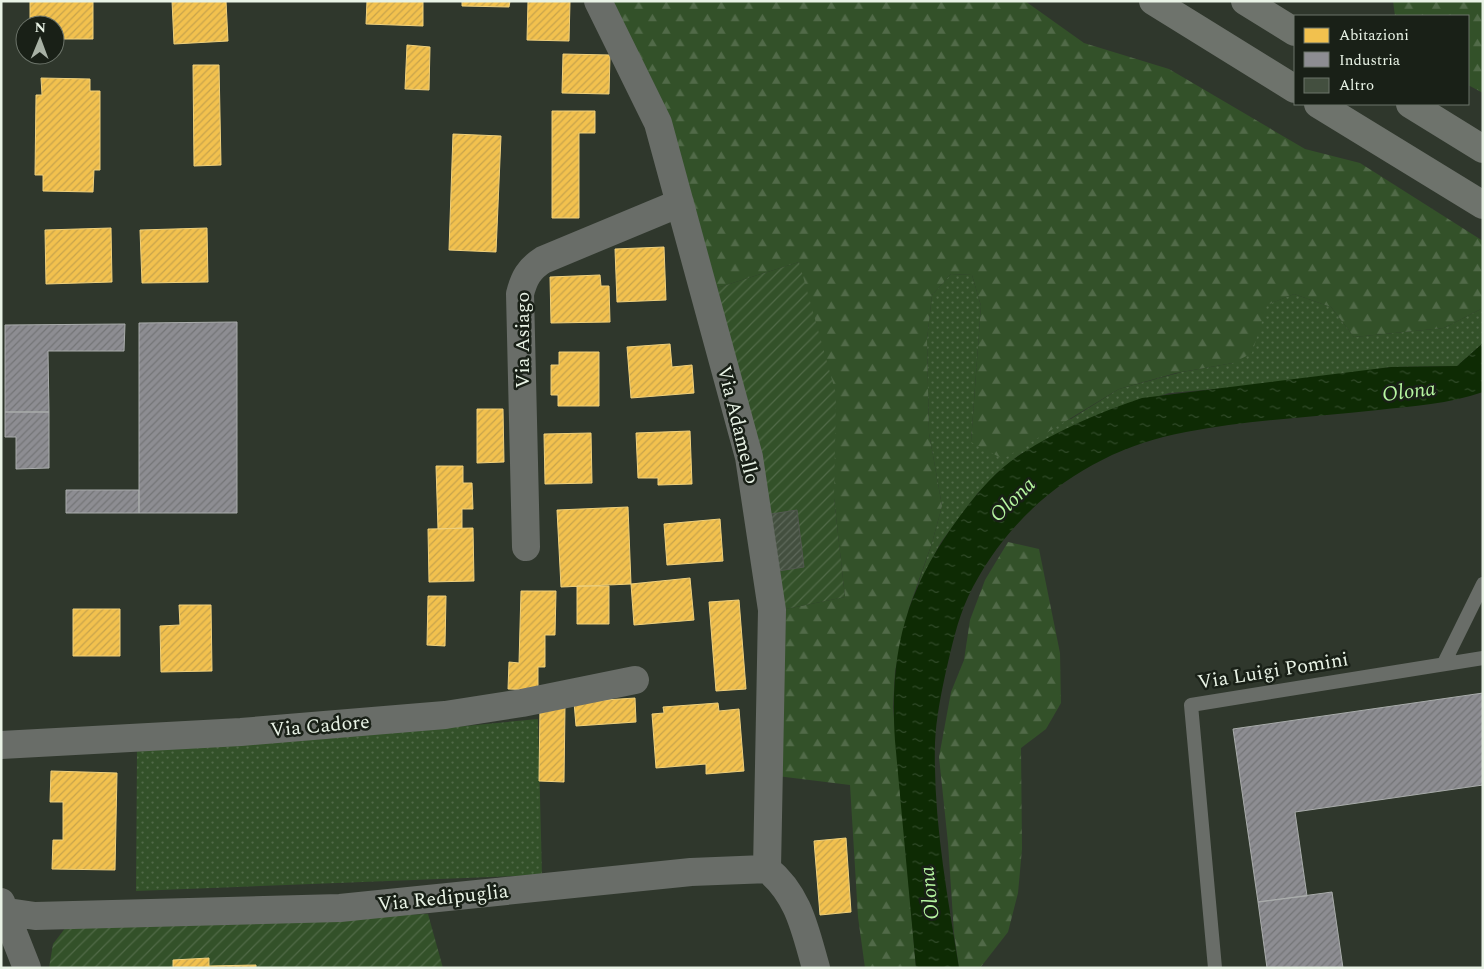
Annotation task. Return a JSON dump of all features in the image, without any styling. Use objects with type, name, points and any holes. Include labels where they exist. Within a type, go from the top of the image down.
[{"type":"highway","points":[[1153,1],[1294,88]]},
{"type":"highway","points":[[1245,1],[1294,31]]},
{"type":"highway","points":[[1320,105],[1483,206]]},
{"type":"highway","points":[[1412,105],[1483,149]]},
{"type":"street","name":"Via Adamello","points":[[598,1],[658,123],[749,457],[772,610],[767,869]]},
{"type":"street","name":"Via Asiago","points":[[526,546],[520,294],[523,280],[531,268],[543,260],[680,203]]},
{"type":"street","name":"Via Cadore","points":[[1,745],[242,732],[445,715],[522,703],[635,680]]},
{"type":"street","name":"Via Redipuglia","points":[[3,908],[36,916],[340,908],[691,872],[767,869]]},
{"type":"street","points":[[767,869],[780,880],[798,907],[816,968]]},
{"type":"street","points":[[3,908],[27,968]]},
{"type":"lane","points":[[1444,663],[1483,584]]},
{"type":"lane","name":"Via Luigi Pomini","points":[[1214,968],[1190,705],[1483,658]]},
{"type":"green space","points":[[610,1],[1025,1],[1084,43],[1169,69],[1305,149],[1360,163],[1483,241],[1483,308],[1444,328],[1354,337],[1331,307],[1294,294],[1267,305],[1252,353],[1233,363],[1176,373],[1119,389],[1003,459],[971,442],[981,306],[972,275],[951,274],[932,295],[927,340],[929,433],[942,506],[932,543],[909,608],[895,671],[893,707],[916,968],[865,968],[858,917],[850,785],[777,776],[781,610],[845,597],[834,498],[799,262],[717,288]]},
{"type":"green space","points":[[1393,1],[1483,1],[1483,93],[1469,86],[1469,15],[1395,15]]},
{"type":"green space","points":[[799,262],[836,394],[834,498],[845,597],[781,610],[778,571],[804,567],[797,510],[771,514],[717,288]]},
{"type":"green space","points":[[951,274],[972,275],[981,306],[971,442],[1071,419],[1119,389],[1182,372],[1233,363],[1266,305],[1294,294],[1331,307],[1354,337],[1444,328],[1483,308],[1483,343],[1457,366],[1391,367],[1282,383],[1169,393],[1081,422],[1019,455],[997,473],[977,494],[941,542],[917,587],[942,506],[929,433],[927,340],[932,295]]},
{"type":"green space","points":[[1008,542],[1039,549],[1060,653],[1061,703],[1046,729],[1021,748],[1022,849],[1018,893],[1008,932],[980,968],[959,968],[954,933],[948,843],[939,757],[951,692],[964,660],[970,620],[985,580]]},
{"type":"green space","points":[[538,719],[542,875],[136,891],[137,748],[402,732]]},
{"type":"green space","points":[[428,914],[443,968],[49,968],[53,944],[66,927]]},
{"type":"water","name":"Olona","points":[[1483,343],[1483,392],[1431,404],[1234,424],[1151,440],[1086,468],[1057,488],[1030,511],[1006,536],[986,565],[964,606],[946,671],[936,725],[936,799],[946,884],[959,968],[916,968],[895,741],[895,678],[899,649],[914,595],[926,569],[960,516],[988,482],[1012,460],[1064,429],[1142,398],[1391,367],[1457,366]]},
{"type":"building: Abitazioni","points":[[30,1],[93,1],[93,39],[65,39],[65,15],[30,15]]},
{"type":"building: Abitazioni","points":[[172,1],[226,1],[228,41],[174,44]]},
{"type":"building: Abitazioni","points":[[367,1],[423,1],[423,26],[366,24]]},
{"type":"building: Abitazioni","points":[[462,1],[510,1],[509,7],[462,6]]},
{"type":"building: Abitazioni","points":[[528,1],[570,1],[569,41],[527,40]]},
{"type":"building: Abitazioni","points":[[407,45],[430,47],[429,90],[405,89]]},
{"type":"building: Abitazioni","points":[[563,54],[610,55],[609,94],[562,93]]},
{"type":"building: Abitazioni","points":[[193,65],[219,65],[221,165],[194,166]]},
{"type":"building: Abitazioni","points":[[41,78],[90,79],[90,91],[100,91],[100,170],[94,170],[93,192],[43,191],[43,175],[35,175],[36,95],[42,95]]},
{"type":"building: Abitazioni","points":[[552,111],[595,111],[595,133],[579,133],[579,218],[552,218]]},
{"type":"building: Abitazioni","points":[[453,134],[501,136],[496,252],[449,250]]},
{"type":"building: Abitazioni","points":[[111,228],[112,282],[46,284],[45,230]]},
{"type":"building: Abitazioni","points":[[207,228],[208,282],[142,283],[140,230]]},
{"type":"building: Abitazioni","points":[[664,247],[666,300],[617,302],[615,249]]},
{"type":"building: Abitazioni","points":[[600,275],[601,286],[609,286],[610,322],[551,323],[550,277]]},
{"type":"building: Abitazioni","points":[[670,344],[672,367],[692,365],[694,393],[631,398],[627,347]]},
{"type":"building: Abitazioni","points":[[559,352],[599,352],[599,406],[558,406],[558,395],[551,395],[551,365],[559,365]]},
{"type":"building: Abitazioni","points":[[477,409],[503,409],[504,462],[477,463]]},
{"type":"building: Abitazioni","points":[[690,431],[692,484],[658,485],[658,478],[638,478],[636,433]]},
{"type":"building: Abitazioni","points":[[591,433],[592,483],[545,484],[544,434]]},
{"type":"building: Abitazioni","points":[[436,466],[463,466],[463,483],[472,483],[473,509],[462,509],[462,528],[438,529]]},
{"type":"building: Abitazioni","points":[[628,507],[631,584],[561,587],[557,510]]},
{"type":"building: Abitazioni","points":[[720,519],[723,561],[667,565],[664,524]]},
{"type":"building: Abitazioni","points":[[473,528],[474,581],[429,582],[428,529]]},
{"type":"building: Abitazioni","points":[[690,578],[694,620],[634,625],[631,584]]},
{"type":"building: Abitazioni","points":[[577,586],[609,586],[609,624],[577,624]]},
{"type":"building: Abitazioni","points":[[521,591],[556,591],[555,635],[545,635],[545,667],[538,667],[538,690],[508,689],[509,662],[519,663]]},
{"type":"building: Abitazioni","points":[[428,596],[446,596],[445,646],[427,645]]},
{"type":"building: Abitazioni","points":[[739,600],[746,689],[716,691],[709,602]]},
{"type":"building: Abitazioni","points":[[179,605],[211,605],[212,671],[161,672],[160,626],[180,625]]},
{"type":"building: Abitazioni","points":[[73,609],[120,609],[120,656],[73,656]]},
{"type":"building: Abitazioni","points":[[635,698],[636,722],[576,726],[574,702]]},
{"type":"building: Abitazioni","points":[[718,703],[719,711],[739,709],[744,771],[706,774],[706,764],[656,768],[652,714],[664,713],[663,707]]},
{"type":"building: Abitazioni","points":[[540,706],[565,706],[564,782],[539,781]]},
{"type":"building: Abitazioni","points":[[51,771],[117,773],[115,870],[52,869],[53,840],[63,840],[63,802],[50,802]]},
{"type":"building: Abitazioni","points":[[846,838],[851,912],[820,915],[814,841]]},
{"type":"building: Abitazioni","points":[[209,958],[209,966],[256,965],[256,968],[173,968],[173,960]]},
{"type":"building: Industria","points":[[237,322],[237,513],[139,513],[139,323]]},
{"type":"building: Industria","points":[[125,324],[124,351],[48,351],[49,412],[5,412],[5,325]]},
{"type":"building: Industria","points":[[5,412],[49,412],[49,468],[16,469],[16,437],[5,437]]},
{"type":"building: Industria","points":[[66,490],[139,490],[139,513],[66,513]]},
{"type":"building: Industria","points":[[1483,693],[1483,785],[1295,812],[1307,896],[1258,902],[1233,729]]},
{"type":"building: Industria","points":[[1332,892],[1343,968],[1267,968],[1258,902]]},
{"type":"building: Altro","points":[[797,510],[804,567],[778,571],[771,514]]}]
